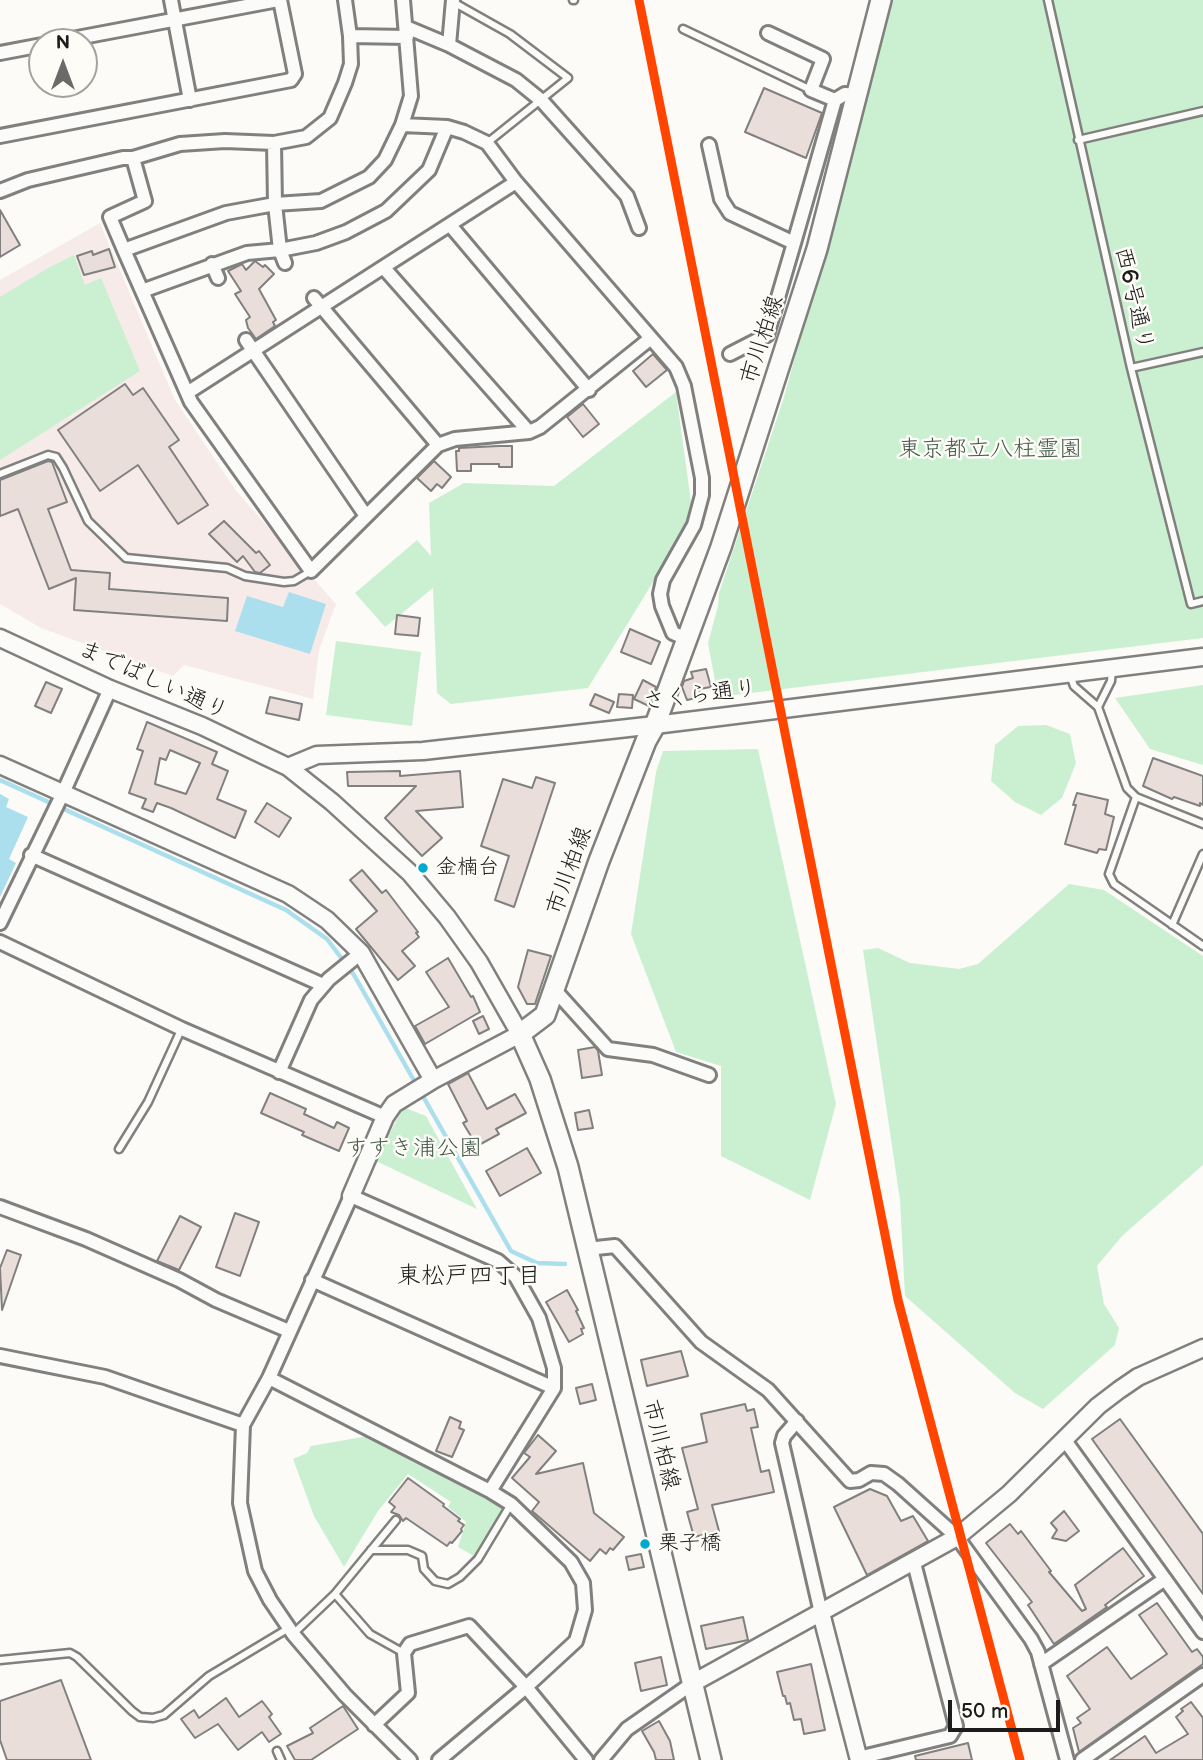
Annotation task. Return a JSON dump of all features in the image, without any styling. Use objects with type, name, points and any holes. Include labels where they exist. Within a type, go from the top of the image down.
[{"type":"main road","name":"市川柏線","points":[[711,1760],[568,1167],[540,1079],[520,1034],[545,1015],[598,861],[646,741],[655,725],[726,534],[817,249],[881,0]]},
{"type":"street","points":[[171,0],[190,100]]},
{"type":"street","points":[[0,136],[291,80],[295,74],[279,0],[98,34]]},
{"type":"street","points":[[0,191],[28,180],[132,158],[180,144],[225,141],[274,143],[306,137],[330,118],[351,64],[345,0]]},
{"type":"street","points":[[124,250],[226,213],[275,204],[321,201],[369,177],[385,160],[402,125],[411,96],[403,0]]},
{"type":"street","points":[[449,45],[453,1]]},
{"type":"street","points":[[350,36],[406,32],[449,45],[516,80],[542,101],[627,196],[639,228]]},
{"type":"street","points":[[768,33],[824,59],[811,90],[835,100]]},
{"type":"street","points":[[0,52],[28,47]]},
{"type":"street","points":[[730,354],[767,335],[835,100],[845,94],[856,95]]},
{"type":"street","points":[[402,125],[447,127],[487,143],[516,182],[676,367],[684,386],[702,478],[702,495],[694,525],[663,580],[660,594],[673,633],[687,639]]},
{"type":"street","points":[[142,290],[247,253],[282,257],[346,232],[386,211],[429,170],[447,127]]},
{"type":"street","points":[[274,143],[275,204],[282,257]]},
{"type":"street","points":[[709,145],[721,199],[730,213],[794,243]]},
{"type":"street","points":[[132,158],[145,201],[110,217],[124,250],[191,402],[312,571],[438,445],[455,439],[529,432],[540,427],[651,338]]},
{"type":"street","points":[[187,393],[249,346],[318,303],[384,268],[516,182]]},
{"type":"street","points":[[450,225],[589,390]]},
{"type":"street","points":[[212,264],[218,278]]},
{"type":"street","points":[[384,268],[529,432]]},
{"type":"street","points":[[318,303],[438,445]]},
{"type":"street","points":[[249,346],[366,516]]},
{"type":"street","name":"までばしい通り","points":[[0,638],[110,689],[202,726],[288,767],[332,802],[410,873],[447,917],[478,962],[520,1034]]},
{"type":"street","name":"さくら通り","points":[[288,767],[317,755],[424,751],[1203,657]]},
{"type":"street","points":[[0,923],[110,689]]},
{"type":"street","points":[[0,765],[61,797],[288,894],[327,920],[356,956],[424,1085]]},
{"type":"street","points":[[32,855],[323,985]]},
{"type":"street","points":[[0,942],[182,1029],[385,1117]]},
{"type":"street","points":[[279,1072],[311,1000],[323,985],[356,956]]},
{"type":"street","points":[[553,988],[608,1049],[653,1055],[709,1075]]},
{"type":"street","points":[[410,1760],[374,1725],[291,1631],[255,1571],[240,1503],[243,1425],[269,1378],[385,1117],[394,1104],[520,1034]]},
{"type":"street","points":[[351,1196],[498,1261],[516,1277],[539,1318],[554,1368],[554,1388],[490,1491]]},
{"type":"street","points":[[0,1208],[86,1239],[289,1331]]},
{"type":"street","points":[[587,1249],[615,1246],[701,1342],[768,1390],[850,1481],[859,1480],[871,1473],[884,1474],[957,1537],[1031,1639],[1041,1664],[1067,1760]]},
{"type":"street","points":[[312,1280],[554,1388]]},
{"type":"street","points":[[601,1760],[627,1729],[693,1682],[957,1537],[1010,1494],[1098,1406],[1138,1377],[1203,1348]]},
{"type":"street","points":[[0,1356],[105,1377],[243,1425]]},
{"type":"street","points":[[269,1378],[511,1504],[571,1562],[583,1584],[585,1611],[576,1641],[439,1760]]},
{"type":"street","points":[[797,1421],[784,1436],[782,1443],[858,1759],[950,1736],[956,1726],[914,1563]]},
{"type":"street","points":[[1064,1439],[1203,1632]]},
{"type":"street","points":[[1041,1664],[1165,1578]]},
{"type":"street","points":[[374,1725],[408,1693],[404,1653],[410,1644],[470,1626],[526,1687],[586,1760]]},
{"type":"street","points":[[1082,1760],[1203,1675]]},
{"type":"lane","name":"西6号通り","points":[[1048,0],[1131,368],[1191,604],[1203,601]]},
{"type":"lane","points":[[453,1],[510,34],[568,78],[487,143]]},
{"type":"lane","points":[[684,29],[811,90]]},
{"type":"lane","points":[[1078,139],[1203,111]]},
{"type":"lane","points":[[1131,368],[1203,352]]},
{"type":"lane","points":[[0,474],[48,455],[56,457],[88,521],[126,558],[227,568],[245,576],[284,582],[294,581],[312,571]]},
{"type":"lane","points":[[1098,707],[1111,681],[1113,668]]},
{"type":"lane","points":[[1069,674],[1074,686],[1098,707],[1127,788],[1136,797],[1203,824]]},
{"type":"lane","points":[[1136,797],[1109,874],[1114,884],[1203,946]]},
{"type":"lane","points":[[1172,925],[1203,854]]},
{"type":"lane","points":[[119,1149],[148,1102],[182,1029]]},
{"type":"lane","points":[[371,1550],[408,1550],[422,1556],[425,1569],[435,1581],[448,1584],[460,1577],[478,1559],[511,1504]]},
{"type":"lane","points":[[0,1660],[70,1653],[132,1712],[140,1717],[164,1715],[209,1676],[291,1631],[335,1594],[396,1520]]},
{"type":"lane","points":[[335,1594],[370,1634],[404,1653]]},
{"type":"lane","points":[[277,1751],[281,1760]]},
{"type":"shaded area","points":[[100,223],[175,400],[237,492],[336,604],[319,650],[313,699],[184,665],[173,676],[41,628],[0,604],[0,280]]},
{"type":"green space","name":"東京都立八柱霊園","points":[[893,0],[1203,0],[1203,638],[718,697],[708,643],[719,593],[784,397]]},
{"type":"green space","points":[[74,255],[85,285],[101,278],[140,371],[0,460],[0,297]]},
{"type":"green space","points":[[676,392],[693,517],[588,688],[451,704],[437,693],[433,588],[385,627],[355,593],[417,540],[431,556],[429,503],[464,483],[554,486]]},
{"type":"green space","points":[[336,641],[421,652],[412,726],[326,715]]},
{"type":"green space","points":[[1203,685],[1203,765],[1150,749],[1115,698]]},
{"type":"green space","points":[[1046,725],[1070,734],[1076,763],[1062,798],[1041,815],[1015,802],[991,781],[995,745],[1018,726]]},
{"type":"green space","points":[[758,749],[836,1104],[810,1200],[721,1156],[721,1066],[676,1052],[631,934],[656,772],[663,751]]},
{"type":"green space","points":[[1069,884],[1104,890],[1203,956],[1203,1165],[1122,1236],[1097,1266],[1104,1304],[1119,1328],[1115,1345],[1043,1409],[1015,1393],[905,1296],[900,1200],[863,950],[878,948],[910,963],[959,969],[978,964]]},
{"type":"green space","name":"すすき浦公園","points":[[403,1107],[426,1116],[477,1209],[376,1161]]},
{"type":"green space","points":[[368,1436],[503,1508],[474,1556],[458,1547],[466,1522],[448,1507],[451,1502],[408,1474],[378,1511],[344,1567],[314,1516],[293,1459],[307,1453],[311,1446]]},
{"type":"water","points":[[289,592],[326,604],[310,654],[235,631],[247,596],[283,607]]},
{"type":"water","points":[[0,794],[9,799],[6,807],[28,817],[9,859],[16,863],[0,897]]},
{"type":"building","points":[[764,88],[822,113],[806,158],[745,132]]},
{"type":"building","points":[[0,210],[20,245],[0,257]]},
{"type":"building","points":[[109,249],[115,267],[84,275],[77,256],[92,251],[93,255]]},
{"type":"building","points":[[255,261],[263,267],[265,265],[274,274],[259,289],[276,320],[273,322],[275,326],[256,339],[248,328],[246,320],[250,317],[235,294],[241,291],[228,271],[242,264],[246,270]]},
{"type":"building","points":[[653,354],[667,370],[646,387],[633,371]]},
{"type":"building","points":[[125,384],[133,395],[143,388],[179,440],[169,447],[208,505],[178,524],[138,465],[100,491],[58,430]]},
{"type":"building","points":[[583,404],[599,424],[583,437],[567,417]]},
{"type":"building","points":[[512,446],[512,467],[471,464],[471,471],[457,471],[456,451],[459,451],[459,448]]},
{"type":"building","points":[[48,461],[52,462],[67,502],[48,509],[71,570],[110,573],[109,589],[228,598],[227,621],[74,610],[76,578],[49,589],[18,509],[0,516],[0,480]]},
{"type":"building","points":[[434,461],[451,477],[442,488],[437,484],[431,491],[417,478]]},
{"type":"building","points":[[224,521],[256,553],[259,551],[270,565],[260,573],[255,572],[243,556],[237,562],[209,534]]},
{"type":"building","points":[[397,615],[420,618],[418,636],[395,634]]},
{"type":"building","points":[[630,629],[660,642],[651,664],[621,652]]},
{"type":"building","points":[[706,669],[711,687],[699,689],[701,697],[687,700],[682,687],[684,681],[693,678],[691,672]]},
{"type":"building","points":[[643,680],[656,687],[649,706],[634,699]]},
{"type":"building","points":[[46,682],[62,689],[51,713],[35,706]]},
{"type":"building","points":[[595,694],[614,702],[609,713],[590,705]]},
{"type":"building","points":[[619,694],[633,695],[632,708],[617,707]]},
{"type":"building","points":[[270,697],[302,704],[299,720],[266,713]]},
{"type":"building","points":[[147,722],[217,752],[212,764],[228,771],[217,799],[246,811],[235,838],[157,803],[153,812],[142,808],[146,799],[129,793],[143,751],[137,749]],"holes":[[[170,750],[200,763],[186,794],[155,784],[160,758],[166,760]]]},
{"type":"building","points":[[1153,758],[1203,776],[1203,805],[1174,797],[1172,799],[1143,786]]},
{"type":"building","points":[[400,771],[400,776],[460,771],[463,807],[416,811],[442,838],[422,856],[385,818],[416,786],[348,786],[347,772]]},
{"type":"building","points":[[536,777],[555,783],[514,907],[495,900],[509,856],[481,846],[503,779],[532,788]]},
{"type":"building","points":[[1077,793],[1108,800],[1105,814],[1114,817],[1106,850],[1099,849],[1097,853],[1065,844]]},
{"type":"building","points":[[267,803],[291,818],[279,837],[255,822]]},
{"type":"building","points":[[362,870],[382,893],[386,890],[418,932],[416,933],[419,937],[402,951],[415,966],[398,980],[356,929],[377,911],[350,880]]},
{"type":"building","points":[[528,950],[551,956],[535,1004],[527,1004],[518,987]]},
{"type":"building","points":[[448,958],[471,997],[473,996],[480,1012],[425,1044],[415,1026],[449,1007],[426,972]]},
{"type":"building","points":[[483,1016],[489,1029],[479,1034],[473,1021]]},
{"type":"building","points":[[595,1047],[602,1075],[582,1078],[578,1050]]},
{"type":"building","points":[[468,1073],[487,1109],[515,1094],[526,1113],[496,1129],[499,1134],[477,1146],[463,1123],[467,1121],[448,1084]]},
{"type":"building","points":[[270,1093],[306,1109],[304,1114],[334,1128],[337,1122],[349,1128],[339,1151],[261,1113]]},
{"type":"building","points":[[589,1110],[593,1128],[578,1130],[575,1113]]},
{"type":"building","points":[[527,1148],[541,1173],[500,1196],[486,1171]]},
{"type":"building","points":[[235,1213],[259,1222],[240,1276],[216,1267]]},
{"type":"building","points":[[180,1216],[201,1227],[179,1270],[157,1261]]},
{"type":"building","points":[[7,1250],[21,1255],[2,1310],[0,1268]]},
{"type":"building","points":[[567,1290],[584,1328],[581,1329],[583,1334],[569,1342],[546,1302]]},
{"type":"building","points":[[681,1351],[688,1376],[647,1386],[641,1360]]},
{"type":"building","points":[[592,1384],[596,1400],[580,1404],[576,1388]]},
{"type":"building","points":[[745,1404],[747,1411],[754,1409],[758,1427],[751,1428],[761,1472],[769,1470],[774,1492],[712,1505],[719,1531],[694,1537],[687,1512],[698,1509],[682,1448],[707,1442],[701,1414]]},
{"type":"building","points":[[450,1417],[461,1422],[459,1428],[464,1430],[452,1457],[436,1451]]},
{"type":"building","points":[[1120,1419],[1203,1534],[1203,1594],[1092,1439]]},
{"type":"building","points":[[538,1435],[556,1451],[536,1474],[583,1463],[594,1513],[624,1537],[613,1550],[610,1548],[606,1554],[600,1549],[590,1561],[532,1511],[539,1502],[512,1478],[530,1457],[524,1453]]},
{"type":"building","points":[[408,1478],[460,1519],[458,1521],[464,1525],[462,1531],[452,1543],[447,1546],[406,1518],[403,1521],[399,1515],[391,1512],[395,1507],[389,1502]]},
{"type":"building","points":[[870,1489],[887,1496],[901,1521],[913,1516],[928,1541],[867,1575],[834,1507]]},
{"type":"building","points":[[1064,1511],[1079,1531],[1066,1541],[1052,1538],[1057,1530],[1051,1523]]},
{"type":"building","points":[[1010,1524],[1018,1534],[1021,1531],[1051,1571],[1049,1572],[1082,1611],[1086,1609],[1075,1585],[1123,1548],[1144,1576],[1105,1605],[1107,1607],[1054,1644],[1028,1605],[1032,1602],[986,1543]]},
{"type":"building","points":[[641,1554],[644,1567],[629,1570],[626,1557]]},
{"type":"building","points":[[1157,1603],[1192,1652],[1197,1649],[1203,1657],[1203,1664],[1079,1752],[1073,1728],[1081,1723],[1077,1718],[1090,1709],[1067,1676],[1107,1647],[1131,1679],[1167,1654],[1139,1615]]},
{"type":"building","points":[[743,1617],[748,1640],[706,1649],[701,1626]]},
{"type":"building","points":[[661,1657],[667,1685],[641,1691],[635,1663]]},
{"type":"building","points":[[811,1664],[825,1730],[804,1734],[801,1719],[794,1720],[790,1703],[787,1704],[783,1696],[777,1672]]},
{"type":"building","points":[[61,1680],[91,1760],[7,1760],[0,1740],[0,1701]]},
{"type":"building","points":[[226,1698],[239,1717],[262,1701],[272,1714],[269,1717],[281,1734],[269,1742],[262,1732],[238,1750],[218,1724],[195,1738],[181,1719],[194,1710],[199,1718]]},
{"type":"building","points":[[1191,1702],[1203,1718],[1203,1760],[1110,1760],[1145,1736],[1156,1753],[1188,1734],[1176,1717],[1183,1711],[1181,1709]]},
{"type":"building","points":[[343,1706],[358,1729],[311,1760],[295,1760],[287,1746],[313,1733],[310,1728]]},
{"type":"building","points":[[659,1721],[670,1741],[674,1760],[656,1760],[642,1731]]},
{"type":"building","points":[[968,1743],[972,1760],[916,1760],[915,1756]]},
{"type":"waterway","points":[[0,780],[286,910],[327,939],[354,975],[511,1251],[537,1263],[565,1264]]},
{"type":"transit line","points":[[639,0],[898,1300],[1020,1760]]},
{"type":"place","name":"金楠台","points":[[423,868]]},
{"type":"place","name":"栗子橋","points":[[645,1544]]},
{"type":"district","name":"東松戸四丁目","points":[[469,1277]]}]
